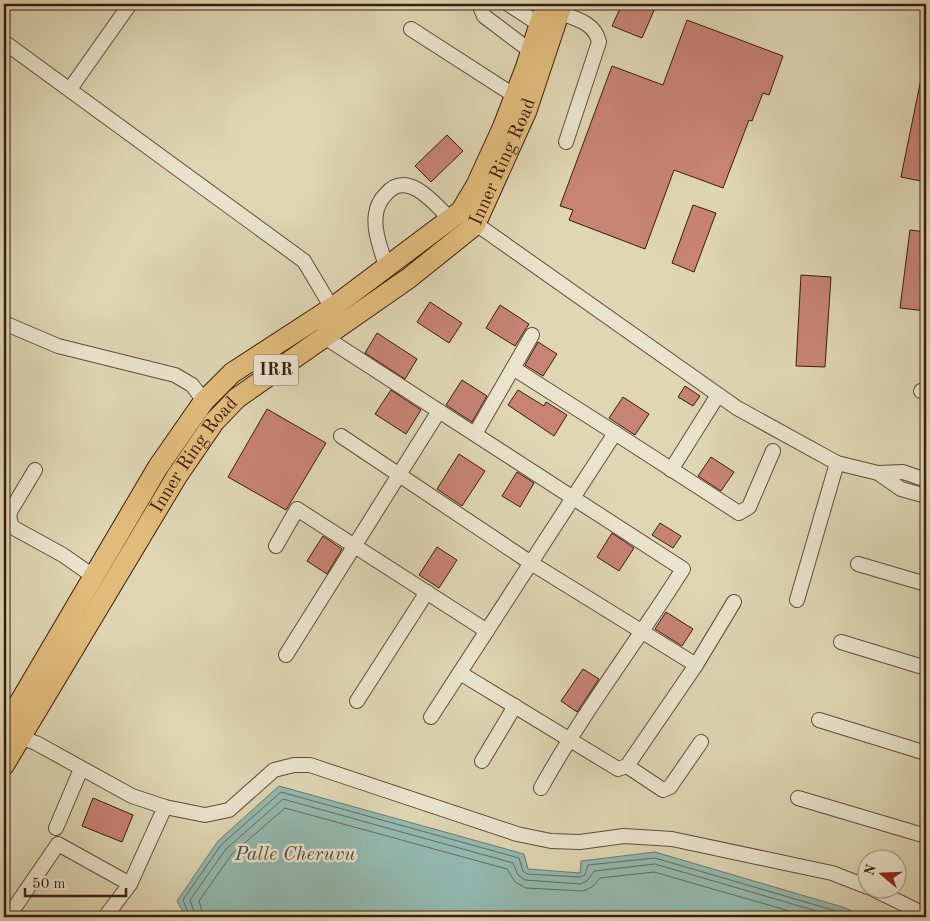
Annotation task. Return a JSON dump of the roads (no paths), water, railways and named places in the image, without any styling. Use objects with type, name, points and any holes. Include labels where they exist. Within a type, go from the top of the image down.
[{"type":"highway","name":"Inner Ring Road","points":[[4,765],[10,733],[93,576],[158,467],[204,401],[232,373],[332,308],[386,267],[462,219],[515,96],[537,56],[556,7]]},
{"type":"highway","name":"Inner Ring Road","points":[[10,733],[214,422],[236,398],[409,278],[462,219],[526,112],[537,56],[539,24],[556,7]]},
{"type":"street","points":[[70,89],[130,4]]},
{"type":"street","points":[[479,4],[484,16],[537,56]]},
{"type":"street","points":[[508,4],[539,24]]},
{"type":"street","points":[[556,7],[590,26],[598,34],[599,42],[566,142]]},
{"type":"street","points":[[411,30],[515,96]]},
{"type":"street","points":[[6,49],[70,89],[304,261],[332,308],[323,336],[684,569],[644,632],[569,738],[541,788]]},
{"type":"street","points":[[386,267],[375,215],[379,202],[392,188],[402,185],[414,187],[737,408],[837,462],[878,473],[903,472],[926,480]]},
{"type":"street","points":[[4,323],[58,346],[175,375],[192,385],[204,401]]},
{"type":"street","points":[[475,434],[532,334]]},
{"type":"street","points":[[513,368],[739,513],[749,507],[773,451]]},
{"type":"street","points":[[671,470],[718,394]]},
{"type":"street","points":[[286,655],[397,475],[439,411]]},
{"type":"street","points":[[431,717],[615,432]]},
{"type":"street","points":[[341,436],[531,563],[696,665]]},
{"type":"street","points":[[797,600],[837,462]]},
{"type":"street","points":[[35,470],[11,510],[9,516],[12,527],[63,555],[93,576]]},
{"type":"street","points":[[878,473],[901,489],[926,496]]},
{"type":"street","points":[[276,546],[297,509],[355,544],[487,631]]},
{"type":"street","points":[[858,564],[926,584]]},
{"type":"street","points":[[357,701],[427,592]]},
{"type":"street","points":[[460,673],[569,738],[618,770],[627,766],[696,665],[734,602]]},
{"type":"street","points":[[841,642],[926,668]]},
{"type":"street","points":[[482,761],[515,706]]},
{"type":"street","points":[[819,720],[926,753]]},
{"type":"street","points":[[10,733],[132,796],[165,807],[205,815],[229,810],[254,791],[274,770],[294,765],[310,765],[526,836],[551,841],[580,842],[624,836],[672,839],[832,873],[858,883]]},
{"type":"street","points":[[627,766],[663,790],[670,787],[701,742]]},
{"type":"street","points":[[56,828],[81,769]]},
{"type":"street","points":[[798,798],[926,836]]},
{"type":"street","points":[[105,917],[130,884],[165,807]]},
{"type":"street","points":[[8,917],[58,844],[130,884]]},
{"type":"street","points":[[891,898],[926,915]]},
{"type":"water","name":"Palle Cheruvu","points":[[279,786],[524,854],[528,869],[580,873],[581,861],[655,852],[846,908],[862,917],[186,917],[177,901],[218,841]]}]
